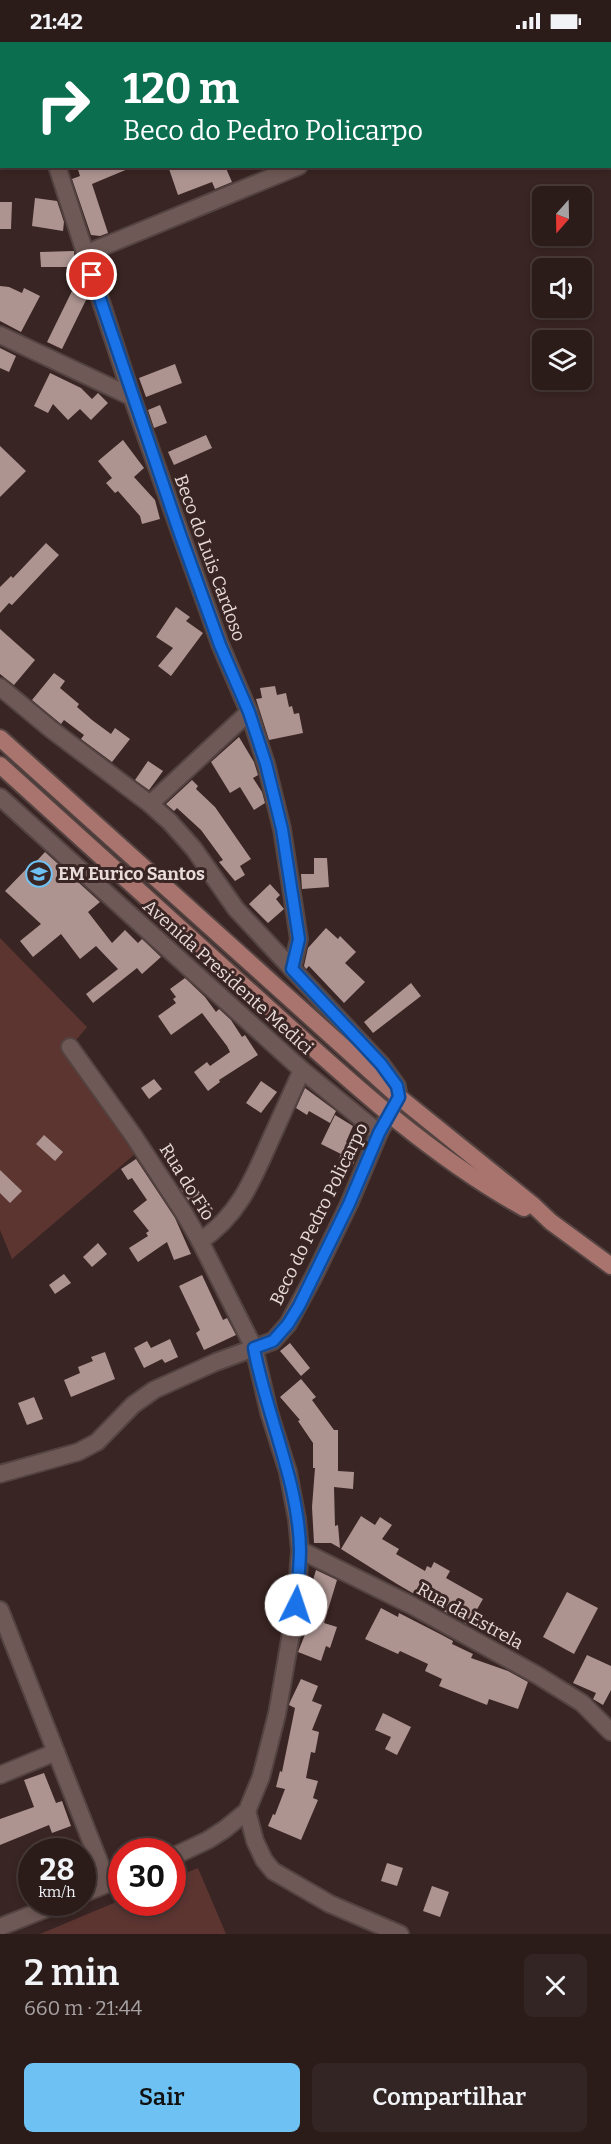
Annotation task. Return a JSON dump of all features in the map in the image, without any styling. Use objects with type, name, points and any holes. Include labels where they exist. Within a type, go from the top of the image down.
[{"type":"main road","points":[[0,738],[399,1097],[551,1222],[611,1266]]},
{"type":"main road","points":[[0,765],[326,1060],[389,1114],[431,1147],[493,1190],[551,1222]]},
{"type":"street","name":"Beco do Luis Cardoso","points":[[58,168],[132,397],[220,645],[249,712],[266,764],[282,829],[299,939],[292,969]]},
{"type":"street","points":[[85,254],[294,168]]},
{"type":"street","points":[[0,335],[132,397]]},
{"type":"street","points":[[0,687],[170,822],[194,849],[236,909],[381,1064],[397,1086],[399,1097]]},
{"type":"street","points":[[150,804],[249,712]]},
{"type":"street","name":"Avenida Presidente Medici","points":[[0,797],[302,1070],[379,1133]]},
{"type":"street","name":"Rua do Fio","points":[[70,1047],[138,1142],[200,1241],[254,1348],[266,1402],[288,1472],[300,1550],[296,1605],[277,1714],[261,1777],[247,1811]]},
{"type":"street","points":[[200,1241],[224,1222],[238,1206],[249,1188],[302,1070]]},
{"type":"street","name":"Beco do Pedro Policarpo","points":[[254,1348],[273,1341],[288,1324],[299,1306],[349,1204],[379,1133],[399,1097]]},
{"type":"street","points":[[0,1474],[78,1452],[97,1442],[133,1405],[154,1390],[254,1348]]},
{"type":"street","name":"Rua da Estrela","points":[[300,1550],[411,1605],[537,1675],[582,1703],[611,1732]]},
{"type":"street","points":[[0,1611],[56,1752],[108,1866]]},
{"type":"street","points":[[0,1775],[56,1752]]},
{"type":"street","points":[[186,1850],[217,1835],[247,1811],[255,1841],[264,1860],[273,1871],[330,1904],[399,1934]]},
{"type":"street","points":[[0,1928],[29,1916]]},
{"type":"shaded area","points":[[0,938],[87,1027],[67,1051],[135,1154],[12,1259],[0,1230]]},
{"type":"shaded area","points":[[198,1868],[226,1934],[40,1934],[83,1916],[96,1916],[96,1910],[108,1905],[108,1916],[186,1916],[186,1873]]},
{"type":"building","points":[[78,168],[130,168],[92,184],[108,233],[100,236],[91,235],[72,179],[80,176]]},
{"type":"building","points":[[169,168],[226,168],[232,182],[215,189],[212,182],[178,195]]},
{"type":"building","points":[[35,198],[57,201],[64,222],[63,231],[32,226]]},
{"type":"building","points":[[0,202],[12,202],[11,229],[0,229]]},
{"type":"building","points":[[74,251],[75,267],[41,267],[40,252]]},
{"type":"building","points":[[0,286],[22,293],[24,288],[40,296],[21,332],[0,321]]},
{"type":"building","points":[[72,291],[87,298],[62,349],[47,342]]},
{"type":"building","points":[[0,348],[16,356],[9,372],[0,368]]},
{"type":"building","points":[[175,364],[182,383],[146,397],[139,378]]},
{"type":"building","points":[[50,373],[81,388],[92,399],[98,393],[108,403],[91,420],[80,409],[68,420],[53,404],[48,413],[34,406]]},
{"type":"building","points":[[160,405],[167,423],[154,428],[148,410]]},
{"type":"building","points":[[206,435],[212,448],[174,465],[168,452]]},
{"type":"building","points":[[123,440],[144,468],[134,477],[155,500],[160,519],[142,524],[140,516],[118,491],[115,493],[106,483],[112,478],[98,461]]},
{"type":"building","points":[[0,446],[26,471],[0,497]]},
{"type":"building","points":[[46,543],[59,555],[12,605],[9,603],[0,613],[0,587],[11,576],[13,578]]},
{"type":"building","points":[[176,607],[190,617],[186,621],[203,633],[171,676],[158,666],[173,648],[156,637]]},
{"type":"building","points":[[0,629],[35,660],[14,685],[0,674]]},
{"type":"building","points":[[54,673],[65,681],[60,688],[79,704],[77,707],[111,734],[115,728],[130,739],[112,762],[81,739],[84,735],[64,720],[61,724],[32,700]]},
{"type":"building","points":[[275,686],[277,695],[286,693],[289,707],[292,706],[294,714],[299,713],[303,733],[269,740],[256,699],[262,698],[260,688]]},
{"type":"building","points":[[239,737],[254,762],[258,775],[253,778],[262,792],[265,803],[254,810],[240,787],[230,793],[211,762]]},
{"type":"building","points":[[148,761],[163,771],[149,790],[135,780]]},
{"type":"building","points":[[192,780],[198,786],[196,789],[215,807],[251,859],[240,866],[245,875],[235,881],[219,862],[223,860],[201,830],[177,808],[174,811],[166,804]]},
{"type":"building","points":[[45,852],[100,902],[88,912],[112,943],[125,930],[138,943],[142,939],[161,957],[142,974],[137,968],[93,1003],[86,994],[118,969],[96,946],[80,959],[61,934],[33,957],[20,941],[41,924],[5,891]]},
{"type":"building","points":[[314,858],[327,858],[329,887],[302,889],[301,874],[314,874]]},
{"type":"building","points":[[270,884],[280,895],[276,899],[284,909],[268,923],[249,904]]},
{"type":"building","points":[[326,928],[338,939],[340,936],[356,952],[345,963],[365,982],[344,1003],[309,966],[306,969],[304,966],[308,948]]},
{"type":"building","points":[[185,978],[205,997],[216,1012],[219,1009],[231,1020],[242,1037],[245,1035],[258,1055],[219,1080],[220,1082],[208,1091],[194,1072],[207,1062],[210,1066],[230,1052],[227,1046],[202,1013],[171,1035],[158,1016],[176,1003],[173,999],[176,997],[170,989]]},
{"type":"building","points":[[411,983],[421,996],[373,1033],[364,1022]]},
{"type":"building","points":[[154,1079],[162,1089],[149,1099],[141,1088]]},
{"type":"building","points":[[261,1081],[277,1092],[261,1113],[246,1103]]},
{"type":"building","points":[[305,1088],[336,1111],[330,1123],[309,1111],[307,1115],[296,1108]]},
{"type":"building","points":[[335,1115],[353,1126],[346,1142],[360,1148],[352,1167],[338,1161],[341,1154],[321,1144]]},
{"type":"building","points":[[44,1135],[63,1152],[55,1161],[36,1144]]},
{"type":"building","points":[[136,1159],[175,1218],[191,1254],[174,1260],[167,1242],[138,1262],[129,1248],[148,1236],[146,1233],[149,1231],[133,1211],[147,1200],[132,1178],[128,1180],[121,1169]]},
{"type":"building","points":[[0,1170],[22,1191],[10,1203],[0,1193]]},
{"type":"building","points":[[190,1180],[213,1209],[201,1219],[180,1188]]},
{"type":"building","points":[[98,1243],[107,1254],[92,1267],[83,1257]]},
{"type":"building","points":[[64,1274],[71,1283],[55,1294],[49,1285]]},
{"type":"building","points":[[202,1275],[223,1320],[227,1318],[236,1335],[204,1350],[196,1333],[200,1330],[179,1286]]},
{"type":"building","points":[[170,1339],[178,1357],[165,1363],[162,1359],[144,1368],[134,1348],[147,1341],[151,1348]]},
{"type":"building","points":[[290,1343],[310,1368],[301,1376],[280,1351]]},
{"type":"building","points":[[105,1352],[115,1379],[71,1397],[64,1380],[80,1373],[78,1367],[93,1361],[91,1357]]},
{"type":"building","points":[[301,1379],[316,1397],[312,1400],[334,1430],[338,1430],[338,1471],[354,1472],[353,1489],[334,1487],[335,1526],[338,1525],[340,1548],[331,1543],[314,1543],[313,1443],[298,1421],[300,1420],[280,1397]]},
{"type":"building","points":[[34,1397],[43,1419],[27,1425],[18,1403]]},
{"type":"building","points":[[361,1516],[375,1525],[380,1517],[392,1525],[382,1539],[399,1549],[396,1554],[425,1571],[427,1566],[431,1568],[434,1562],[450,1571],[446,1578],[483,1599],[468,1625],[341,1549]]},
{"type":"building","points":[[316,1570],[337,1580],[324,1623],[337,1627],[330,1648],[326,1646],[321,1661],[298,1652],[312,1617],[305,1615]]},
{"type":"building","points":[[567,1592],[598,1608],[574,1654],[543,1637]]},
{"type":"building","points":[[381,1608],[398,1617],[399,1613],[453,1641],[452,1644],[473,1654],[471,1658],[508,1671],[528,1682],[518,1709],[489,1699],[487,1705],[439,1686],[442,1679],[425,1671],[428,1664],[365,1639]]},
{"type":"building","points":[[587,1655],[611,1666],[611,1690],[603,1705],[593,1699],[596,1693],[573,1683]]},
{"type":"building","points":[[301,1679],[318,1686],[312,1701],[322,1705],[312,1730],[319,1732],[315,1753],[311,1752],[306,1778],[318,1781],[313,1798],[318,1800],[301,1840],[268,1826],[285,1789],[276,1787],[280,1771],[282,1772],[295,1708],[289,1705]]},
{"type":"building","points":[[383,1713],[411,1727],[397,1755],[385,1749],[391,1737],[375,1730]]},
{"type":"building","points":[[44,1773],[56,1803],[62,1801],[71,1826],[52,1833],[49,1825],[0,1845],[0,1819],[34,1807],[24,1780]]},
{"type":"building","points":[[387,1863],[403,1868],[397,1886],[381,1881]]},
{"type":"building","points":[[432,1886],[449,1892],[440,1917],[423,1911]]},
{"type":"place","name":"EM Eurico Santos","points":[[39,874]]},
{"type":"route","points":[[92,275],[180,534],[220,645],[249,712],[266,764],[282,829],[299,939],[292,969],[381,1064],[397,1086],[399,1097],[379,1133],[349,1204],[299,1306],[288,1324],[273,1341],[254,1348],[260,1380],[288,1472],[297,1520],[300,1550],[296,1605]]}]
